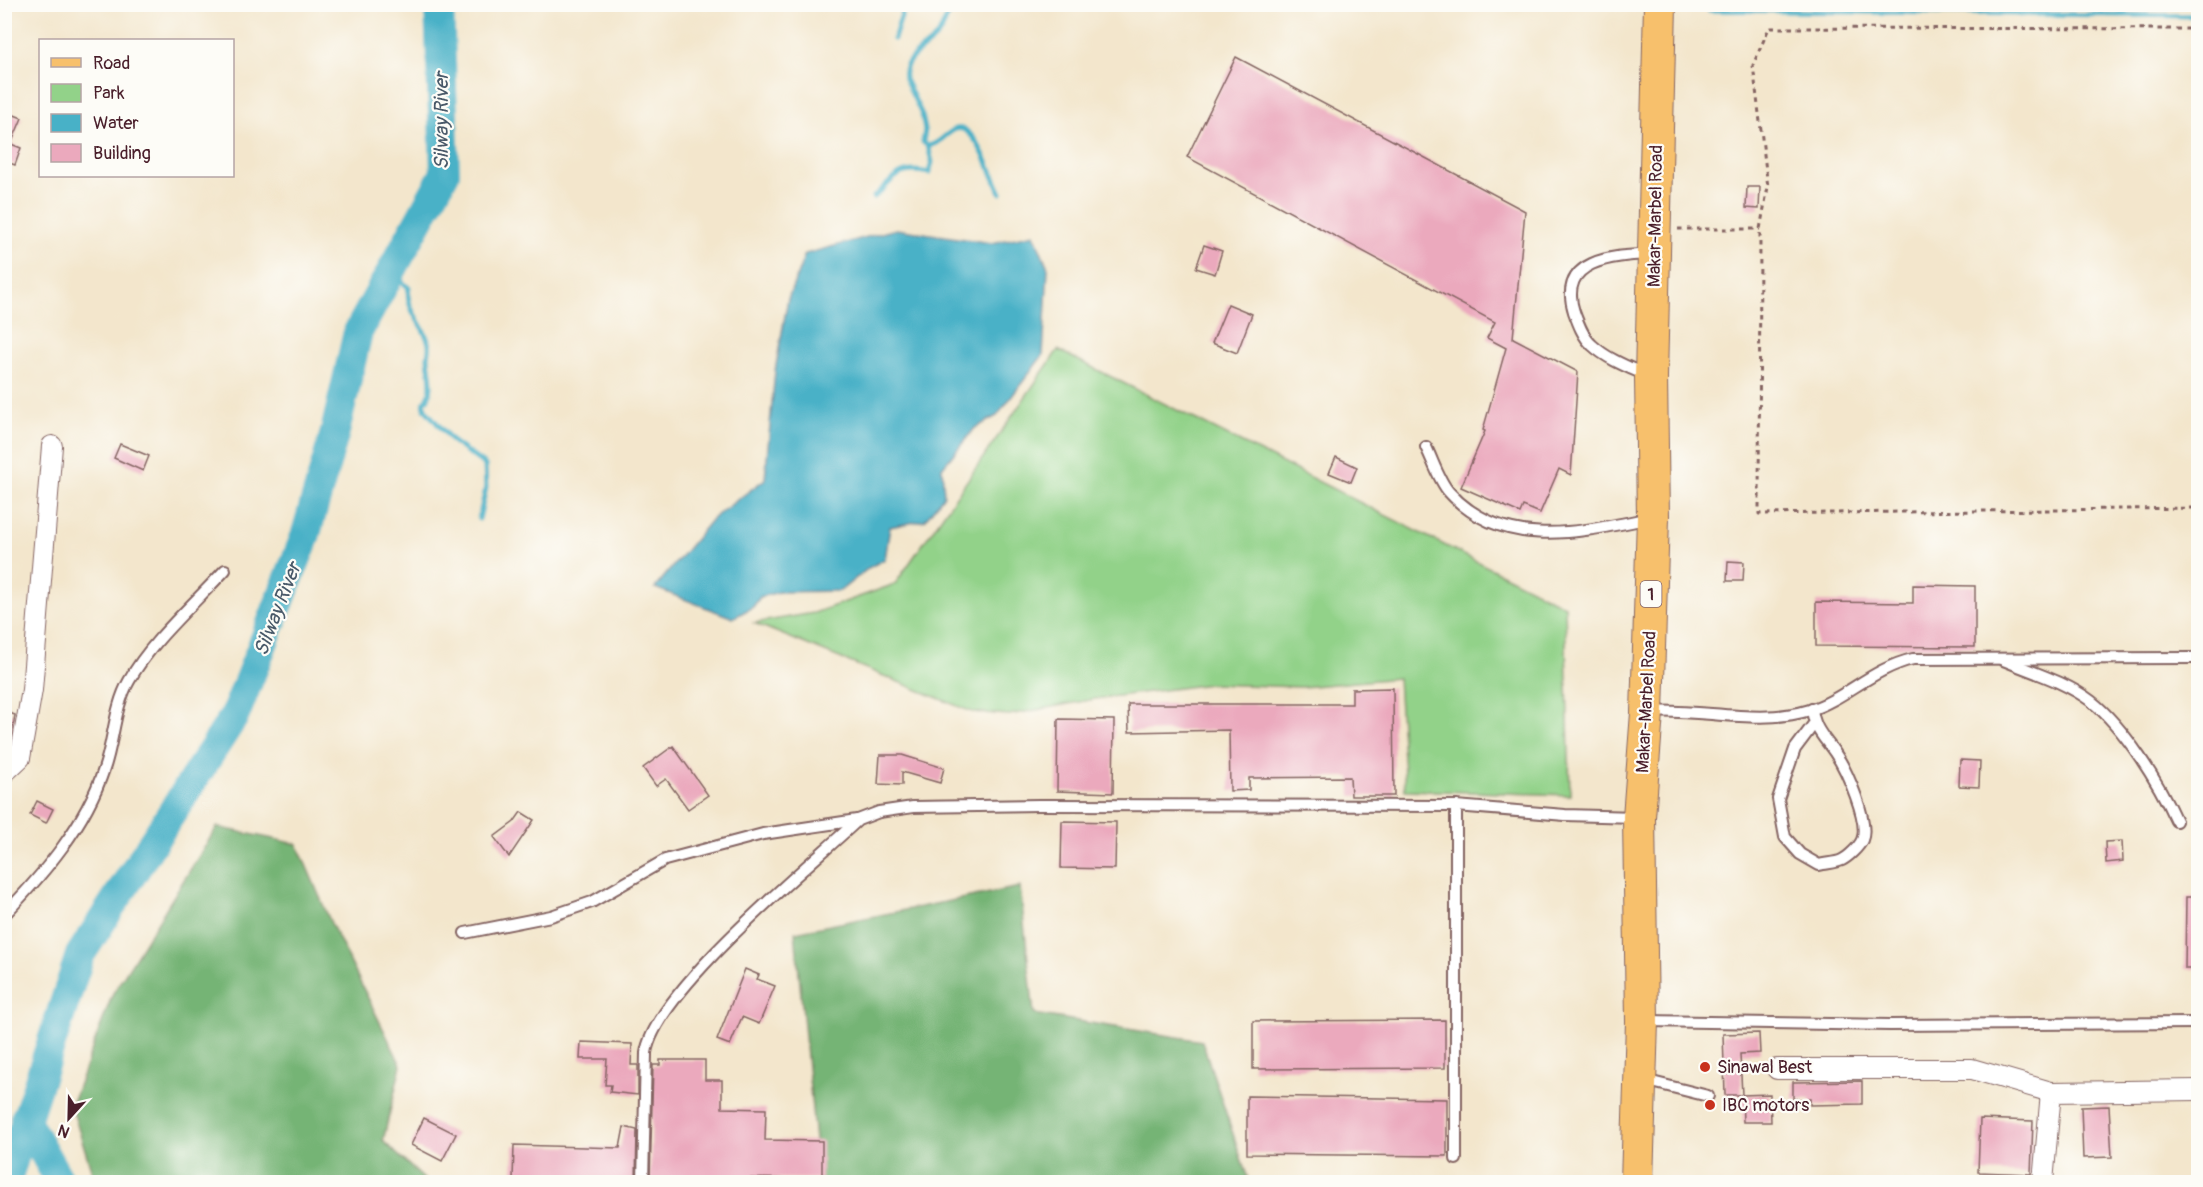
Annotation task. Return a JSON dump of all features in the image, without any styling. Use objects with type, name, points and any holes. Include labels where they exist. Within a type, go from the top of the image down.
[{"type":"main road","name":"Makar-Marbel Road","points":[[1637,1182],[1642,1021],[1640,817],[1647,712],[1653,517],[1650,377],[1660,4]]},
{"type":"street","points":[[4,773],[20,758],[32,690],[52,446]]},
{"type":"street","points":[[1777,1069],[1972,1069],[2051,1092],[2199,1090]]},
{"type":"street","points":[[2043,1182],[2051,1092]]},
{"type":"lane","points":[[1650,377],[1607,357],[1590,343],[1578,323],[1570,300],[1574,279],[1588,265],[1655,241]]},
{"type":"lane","points":[[1426,447],[1449,492],[1480,516],[1511,529],[1543,534],[1570,533],[1653,517]]},
{"type":"lane","points":[[4,915],[38,879],[82,818],[105,766],[127,683],[143,659],[225,570]]},
{"type":"lane","points":[[1647,712],[1676,710],[1785,716],[1812,710],[1889,666],[1904,661],[1997,658],[2199,658]]},
{"type":"lane","points":[[1997,658],[2053,680],[2091,702],[2130,744],[2162,790],[2176,821]]},
{"type":"lane","points":[[1812,710],[1813,725],[1836,755],[1850,785],[1862,819],[1863,829],[1863,839],[1842,860],[1819,865],[1800,854],[1785,837],[1778,799],[1795,749],[1813,725]]},
{"type":"lane","points":[[465,933],[551,916],[592,902],[665,860],[763,834],[858,820],[879,812],[913,807],[1456,806],[1565,815],[1640,817]]},
{"type":"lane","points":[[1456,806],[1456,1159]]},
{"type":"lane","points":[[643,1182],[646,1053],[648,1042],[660,1019],[703,963],[858,820]]},
{"type":"lane","points":[[1642,1021],[1890,1025],[2199,1023]]},
{"type":"lane","points":[[1640,1079],[1708,1096]]},
{"type":"path","points":[[2199,29],[1769,28],[1753,65],[1768,186],[1760,229],[1760,514],[2199,508]]},
{"type":"path","points":[[1655,241],[1760,229]]},
{"type":"green space","points":[[1058,350],[1565,606],[1570,795],[1405,790],[1398,678],[1302,687],[1210,684],[1095,699],[1009,715],[972,712],[754,623],[814,613],[895,584]]},
{"type":"green space","points":[[217,827],[297,844],[331,923],[401,1065],[383,1141],[427,1182],[95,1182],[71,1105],[113,993]]},
{"type":"green space","points":[[1020,887],[1034,1014],[1202,1041],[1249,1182],[819,1182],[795,932]]},
{"type":"water","points":[[896,229],[992,243],[1034,234],[1048,268],[1043,355],[997,416],[975,428],[942,468],[944,495],[925,520],[890,527],[885,559],[870,567],[840,591],[779,592],[760,597],[753,607],[733,618],[655,588],[712,519],[765,479],[775,371],[788,299],[805,254]]},
{"type":"building","points":[[1236,57],[1525,211],[1513,338],[1578,372],[1571,475],[1559,469],[1540,513],[1523,506],[1520,513],[1461,487],[1485,431],[1483,430],[1506,348],[1487,338],[1495,322],[1187,157]]},
{"type":"building","points":[[4,111],[22,118],[11,144],[21,148],[15,165],[4,161]]},
{"type":"building","points":[[1747,187],[1760,187],[1759,209],[1746,208]]},
{"type":"building","points":[[1204,245],[1222,251],[1215,274],[1196,268]]},
{"type":"building","points":[[1228,304],[1252,314],[1237,353],[1212,343]]},
{"type":"building","points":[[120,444],[149,456],[143,471],[114,458]]},
{"type":"building","points":[[1336,457],[1357,467],[1351,482],[1329,473]]},
{"type":"building","points":[[1728,561],[1744,562],[1743,581],[1727,581]]},
{"type":"building","points":[[1913,585],[1975,586],[1975,647],[1816,646],[1816,602],[1913,603]]},
{"type":"building","points":[[1393,688],[1394,796],[1351,796],[1350,777],[1249,778],[1249,790],[1230,791],[1229,730],[1129,732],[1128,704],[1352,704],[1352,689]]},
{"type":"building","points":[[4,711],[15,715],[10,744],[4,742]]},
{"type":"building","points":[[1058,719],[1114,720],[1113,793],[1057,791]]},
{"type":"building","points":[[673,746],[708,795],[688,809],[666,779],[656,786],[643,768]]},
{"type":"building","points":[[880,755],[902,755],[944,768],[940,783],[902,772],[902,785],[878,784]]},
{"type":"building","points":[[1960,760],[1980,761],[1979,787],[1959,786]]},
{"type":"building","points":[[37,801],[53,809],[46,823],[30,815]]},
{"type":"building","points":[[521,812],[534,820],[509,857],[494,837],[514,822]]},
{"type":"building","points":[[1062,821],[1116,822],[1115,869],[1061,868]]},
{"type":"building","points":[[2122,841],[2123,861],[2106,863],[2105,842]]},
{"type":"building","points":[[2186,897],[2199,897],[2199,969],[2185,969]]},
{"type":"building","points":[[745,969],[759,975],[757,979],[775,986],[759,1024],[742,1017],[730,1045],[717,1040]]},
{"type":"building","points":[[1445,1020],[1445,1068],[1253,1069],[1253,1021]]},
{"type":"building","points":[[1759,1033],[1760,1053],[1740,1054],[1742,1095],[1725,1095],[1723,1034]]},
{"type":"building","points":[[581,1042],[632,1044],[631,1065],[638,1065],[638,1095],[610,1092],[611,1085],[605,1085],[607,1059],[580,1059]]},
{"type":"building","points":[[660,1060],[705,1060],[705,1080],[722,1080],[722,1108],[766,1109],[765,1140],[822,1141],[822,1179],[731,1178],[731,1182],[650,1182],[653,1065],[660,1065]]},
{"type":"building","points":[[1862,1081],[1862,1104],[1810,1105],[1810,1099],[1793,1099],[1793,1082]]},
{"type":"building","points":[[1770,1094],[1771,1122],[1743,1122],[1742,1095]]},
{"type":"building","points":[[1247,1096],[1447,1099],[1447,1156],[1247,1154]]},
{"type":"building","points":[[2109,1106],[2112,1157],[2083,1158],[2081,1107]]},
{"type":"building","points":[[424,1118],[456,1134],[442,1161],[411,1145]]},
{"type":"building","points":[[1980,1119],[2033,1121],[2031,1174],[1978,1172]]},
{"type":"building","points":[[624,1127],[637,1130],[636,1182],[513,1180],[514,1145],[620,1148]]},
{"type":"waterway","name":"Silway River","points":[[6,1182],[80,955],[235,715],[305,537],[335,432],[358,332],[445,173],[439,4]]},
{"type":"waterway","points":[[894,39],[905,4]]},
{"type":"waterway","points":[[951,4],[946,21],[938,35],[907,65],[905,79],[922,115],[925,130],[923,142],[928,146],[932,145],[952,131],[963,129],[977,143],[1001,193]]},
{"type":"waterway","points":[[1709,10],[2198,16]]},
{"type":"waterway","points":[[874,197],[898,175],[910,171],[929,173],[932,162],[928,146]]},
{"type":"waterway","points":[[377,274],[400,280],[409,288],[409,303],[427,337],[431,388],[428,399],[424,403],[425,409],[453,442],[485,465],[486,488],[479,519]]},
{"type":"waterway","points":[[25,1119],[60,1182]]},
{"type":"place","name":"Sinawal Best","points":[[1705,1067]]},
{"type":"place","name":"IBC motors","points":[[1710,1105]]}]
